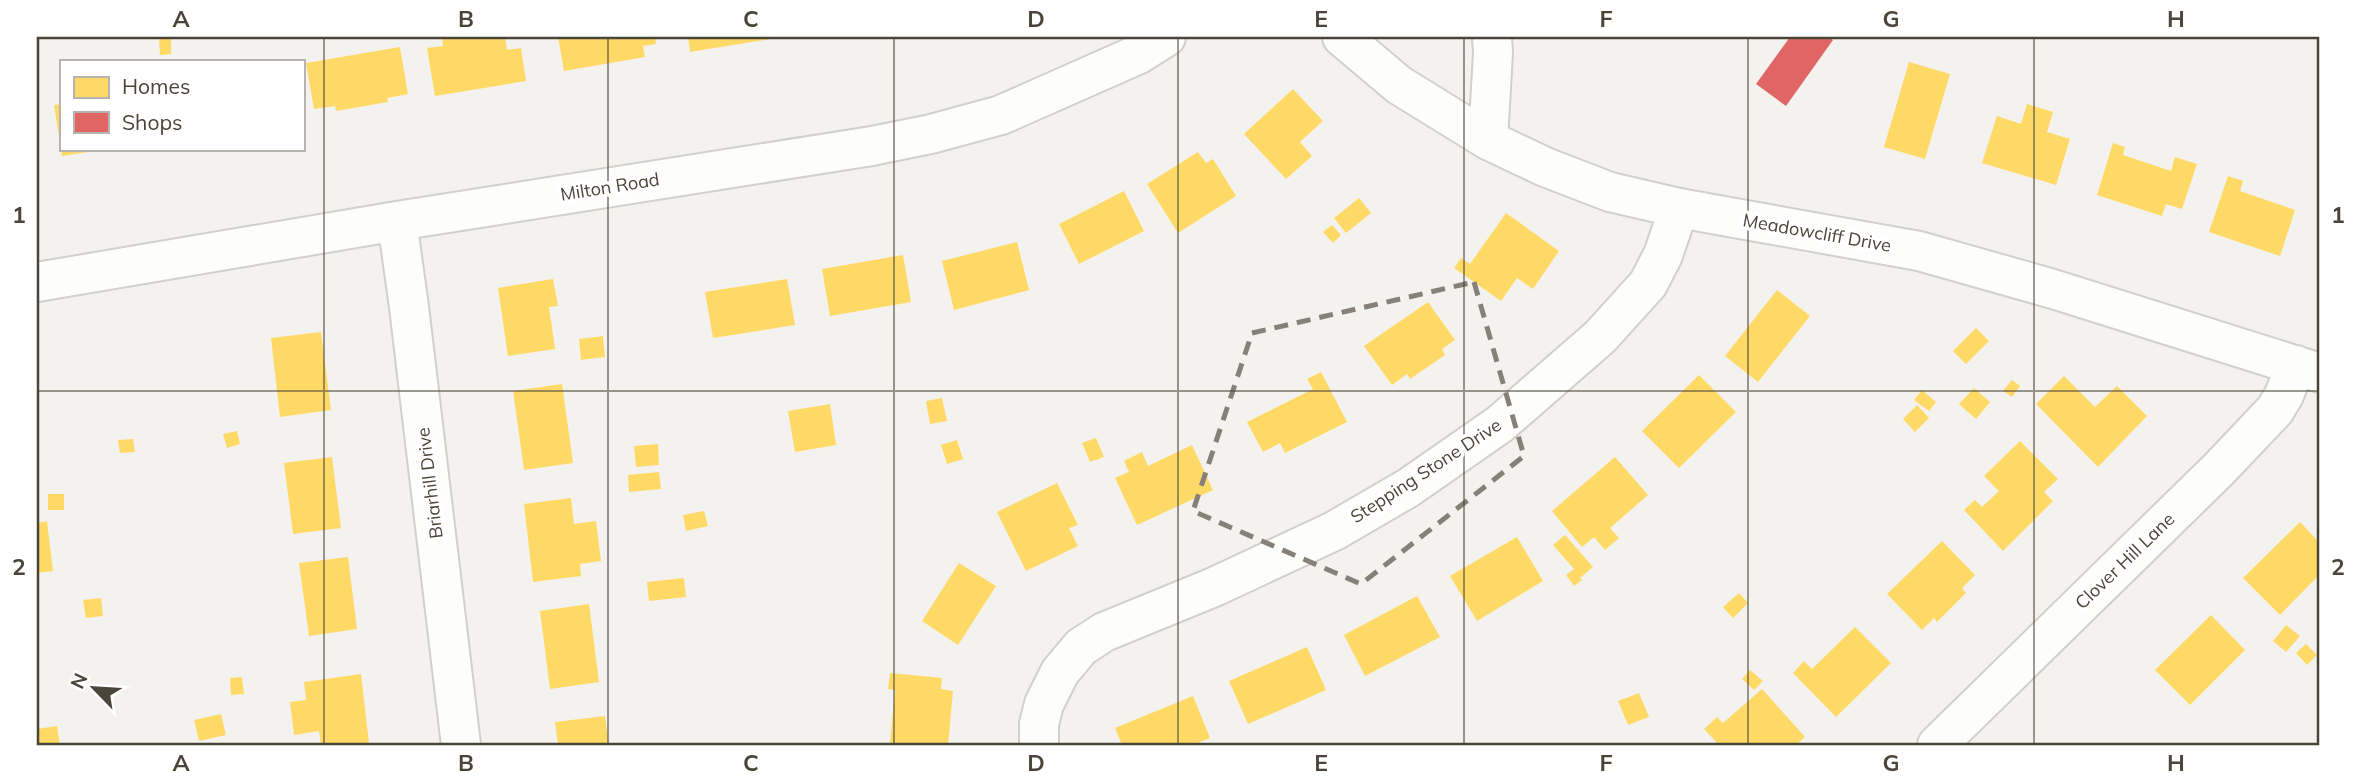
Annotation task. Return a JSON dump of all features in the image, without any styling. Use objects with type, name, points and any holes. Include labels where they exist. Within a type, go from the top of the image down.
[{"type":"street","name":"Milton Road","points":[[37,282],[397,221],[872,146],[931,134],[1001,115],[1139,54],[1166,37]]},
{"type":"street","name":"Meadowcliff Drive","points":[[1342,37],[1399,85],[1488,140],[1545,167],[1610,192],[1679,208],[1919,251],[2053,289],[2308,369]]},
{"type":"street","points":[[1488,140],[1492,37]]},
{"type":"street","name":"Stepping Stone Drive","points":[[1040,745],[1039,724],[1044,704],[1060,672],[1081,647],[1104,632],[1214,587],[1334,531],[1408,488],[1500,424],[1600,337],[1648,284],[1663,255],[1679,208]]},
{"type":"street","name":"Briarhill Drive","points":[[397,221],[461,745]]},
{"type":"street","name":"Clover Hill Lane","points":[[1937,745],[2219,469],[2266,420],[2308,369]]},
{"type":"highlighted area","points":[[1474,282],[1524,456],[1361,584],[1193,511],[1252,333]]},
{"type":"building: Homes","points":[[159,37],[171,37],[171,54],[160,55]]},
{"type":"building: Homes","points":[[442,37],[505,37],[507,50],[521,48],[526,81],[435,96],[427,48],[443,46]]},
{"type":"building: Homes","points":[[558,37],[655,37],[656,44],[643,46],[645,57],[564,71]]},
{"type":"building: Homes","points":[[688,37],[777,37],[777,38],[690,52]]},
{"type":"building: Homes","points":[[400,47],[408,94],[387,98],[388,102],[336,111],[335,106],[314,109],[306,63]]},
{"type":"building: Homes","points":[[1909,62],[1950,74],[1925,159],[1884,147]]},
{"type":"building: Homes","points":[[1293,89],[1323,121],[1300,142],[1312,156],[1286,179],[1244,134]]},
{"type":"building: Homes","points":[[60,104],[60,142],[54,105]]},
{"type":"building: Homes","points":[[2027,104],[2053,112],[2047,132],[2070,139],[2056,185],[1982,163],[1997,116],[2021,124]]},
{"type":"building: Homes","points":[[2113,143],[2125,147],[2123,155],[2171,171],[2175,157],[2197,164],[2182,209],[2166,204],[2162,216],[2097,195]]},
{"type":"building: Homes","points":[[61,150],[101,150],[62,156]]},
{"type":"building: Homes","points":[[1198,152],[1206,163],[1213,159],[1236,196],[1178,233],[1147,184]]},
{"type":"building: Homes","points":[[2228,176],[2243,181],[2240,191],[2295,210],[2280,256],[2209,232]]},
{"type":"building: Homes","points":[[1124,191],[1144,231],[1079,264],[1059,224]]},
{"type":"building: Homes","points":[[1359,198],[1371,213],[1346,233],[1334,218]]},
{"type":"building: Homes","points":[[1506,213],[1559,251],[1533,289],[1517,278],[1501,301],[1454,268],[1461,258],[1470,264]]},
{"type":"building: Homes","points":[[1332,225],[1341,235],[1333,243],[1323,232]]},
{"type":"building: Homes","points":[[1017,242],[1029,290],[954,310],[942,261]]},
{"type":"building: Homes","points":[[903,255],[911,302],[830,316],[822,269]]},
{"type":"building: Homes","points":[[553,279],[558,306],[549,307],[555,349],[508,356],[498,288]]},
{"type":"building: Homes","points":[[787,279],[795,325],[713,338],[705,292]]},
{"type":"building: Homes","points":[[1777,290],[1810,316],[1758,382],[1725,356]]},
{"type":"building: Homes","points":[[1428,302],[1455,340],[1442,349],[1445,355],[1410,379],[1407,374],[1392,385],[1364,346]]},
{"type":"building: Homes","points":[[1976,328],[1989,341],[1966,364],[1953,351]]},
{"type":"building: Homes","points":[[321,332],[331,410],[280,417],[271,338]]},
{"type":"building: Homes","points":[[603,336],[605,357],[581,360],[579,339]]},
{"type":"building: Homes","points":[[1321,372],[1347,422],[1285,453],[1280,443],[1263,452],[1247,422],[1313,389],[1307,379]]},
{"type":"building: Homes","points":[[1699,375],[1736,412],[1679,468],[1642,431]]},
{"type":"building: Homes","points":[[2064,376],[2095,407],[2117,386],[2147,416],[2098,467],[2036,404]]},
{"type":"building: Homes","points":[[2012,380],[2020,386],[2012,397],[2003,391]]},
{"type":"building: Homes","points":[[562,384],[573,463],[524,470],[513,391]]},
{"type":"building: Homes","points":[[1974,388],[1990,402],[1976,419],[1959,404]]},
{"type":"building: Homes","points":[[1922,390],[1936,402],[1929,411],[1914,400]]},
{"type":"building: Homes","points":[[942,398],[947,421],[930,424],[926,401]]},
{"type":"building: Homes","points":[[830,404],[836,445],[795,452],[788,411]]},
{"type":"building: Homes","points":[[1917,405],[1929,418],[1915,432],[1903,419]]},
{"type":"building: Homes","points":[[237,431],[240,444],[227,448],[223,434]]},
{"type":"building: Homes","points":[[1096,438],[1104,457],[1090,462],[1082,443]]},
{"type":"building: Homes","points":[[133,439],[135,452],[120,453],[118,440]]},
{"type":"building: Homes","points":[[957,440],[963,459],[947,464],[941,445]]},
{"type":"building: Homes","points":[[2020,441],[2058,479],[2044,492],[2053,501],[2003,551],[1964,510],[1975,500],[1982,507],[1999,491],[1984,476]]},
{"type":"building: Homes","points":[[658,444],[659,465],[636,467],[634,446]]},
{"type":"building: Homes","points":[[1192,445],[1213,490],[1137,525],[1115,478],[1129,472],[1124,461],[1142,452],[1148,466]]},
{"type":"building: Homes","points":[[332,457],[341,528],[293,534],[284,463]]},
{"type":"building: Homes","points":[[1615,457],[1648,495],[1610,528],[1619,538],[1605,550],[1594,537],[1582,547],[1552,511]]},
{"type":"building: Homes","points":[[659,472],[661,489],[629,492],[628,475]]},
{"type":"building: Homes","points":[[1057,483],[1078,525],[1069,528],[1078,546],[1026,571],[997,512]]},
{"type":"building: Homes","points":[[48,494],[64,494],[64,510],[48,510]]},
{"type":"building: Homes","points":[[571,498],[574,524],[596,521],[601,561],[580,564],[581,576],[533,582],[524,504]]},
{"type":"building: Homes","points":[[704,511],[708,526],[686,531],[683,515]]},
{"type":"building: Homes","points":[[47,521],[53,571],[37,573],[37,523]]},
{"type":"building: Homes","points":[[2300,522],[2320,543],[2320,574],[2280,615],[2243,578]]},
{"type":"building: Homes","points":[[1565,535],[1593,567],[1574,586],[1566,575],[1574,569],[1553,545]]},
{"type":"building: Homes","points":[[1517,537],[1543,581],[1477,621],[1450,576]]},
{"type":"building: Homes","points":[[1942,541],[1975,575],[1962,588],[1966,593],[1937,622],[1934,618],[1922,630],[1887,594]]},
{"type":"building: Homes","points":[[348,557],[357,629],[309,636],[299,563]]},
{"type":"building: Homes","points":[[959,563],[996,586],[958,645],[922,621]]},
{"type":"building: Homes","points":[[684,578],[686,597],[649,601],[647,582]]},
{"type":"building: Homes","points":[[1739,593],[1748,603],[1733,618],[1723,607]]},
{"type":"building: Homes","points":[[1417,596],[1440,637],[1365,676],[1344,635]]},
{"type":"building: Homes","points":[[101,598],[103,616],[86,618],[83,600]]},
{"type":"building: Homes","points":[[589,604],[599,682],[550,689],[540,611]]},
{"type":"building: Homes","points":[[2211,615],[2245,650],[2190,705],[2155,670]]},
{"type":"building: Homes","points":[[2286,625],[2300,636],[2286,652],[2273,641]]},
{"type":"building: Homes","points":[[1855,627],[1891,663],[1836,717],[1793,673],[1804,661],[1812,669]]},
{"type":"building: Homes","points":[[2306,644],[2317,655],[2307,665],[2296,653]]},
{"type":"building: Homes","points":[[1307,647],[1326,690],[1248,724],[1229,681]]},
{"type":"building: Homes","points":[[1750,670],[1763,681],[1754,690],[1742,679]]},
{"type":"building: Homes","points":[[890,673],[942,678],[941,689],[953,691],[948,745],[890,743],[895,690],[888,689]]},
{"type":"building: Homes","points":[[361,674],[369,743],[321,745],[319,731],[294,735],[290,702],[306,700],[304,682]]},
{"type":"building: Homes","points":[[242,677],[244,694],[231,695],[230,678]]},
{"type":"building: Homes","points":[[1762,689],[1805,737],[1796,745],[1719,745],[1704,729],[1717,717],[1723,723]]},
{"type":"building: Homes","points":[[1639,693],[1649,717],[1628,725],[1618,701]]},
{"type":"building: Homes","points":[[1193,696],[1210,738],[1193,745],[1122,745],[1115,728]]},
{"type":"building: Homes","points":[[221,714],[226,735],[199,741],[194,720]]},
{"type":"building: Homes","points":[[605,716],[609,745],[558,745],[555,722]]},
{"type":"building: Homes","points":[[57,726],[60,745],[37,745],[37,729]]},
{"type":"building: Shops","points":[[1790,37],[1828,37],[1833,40],[1786,106],[1756,84]]}]
